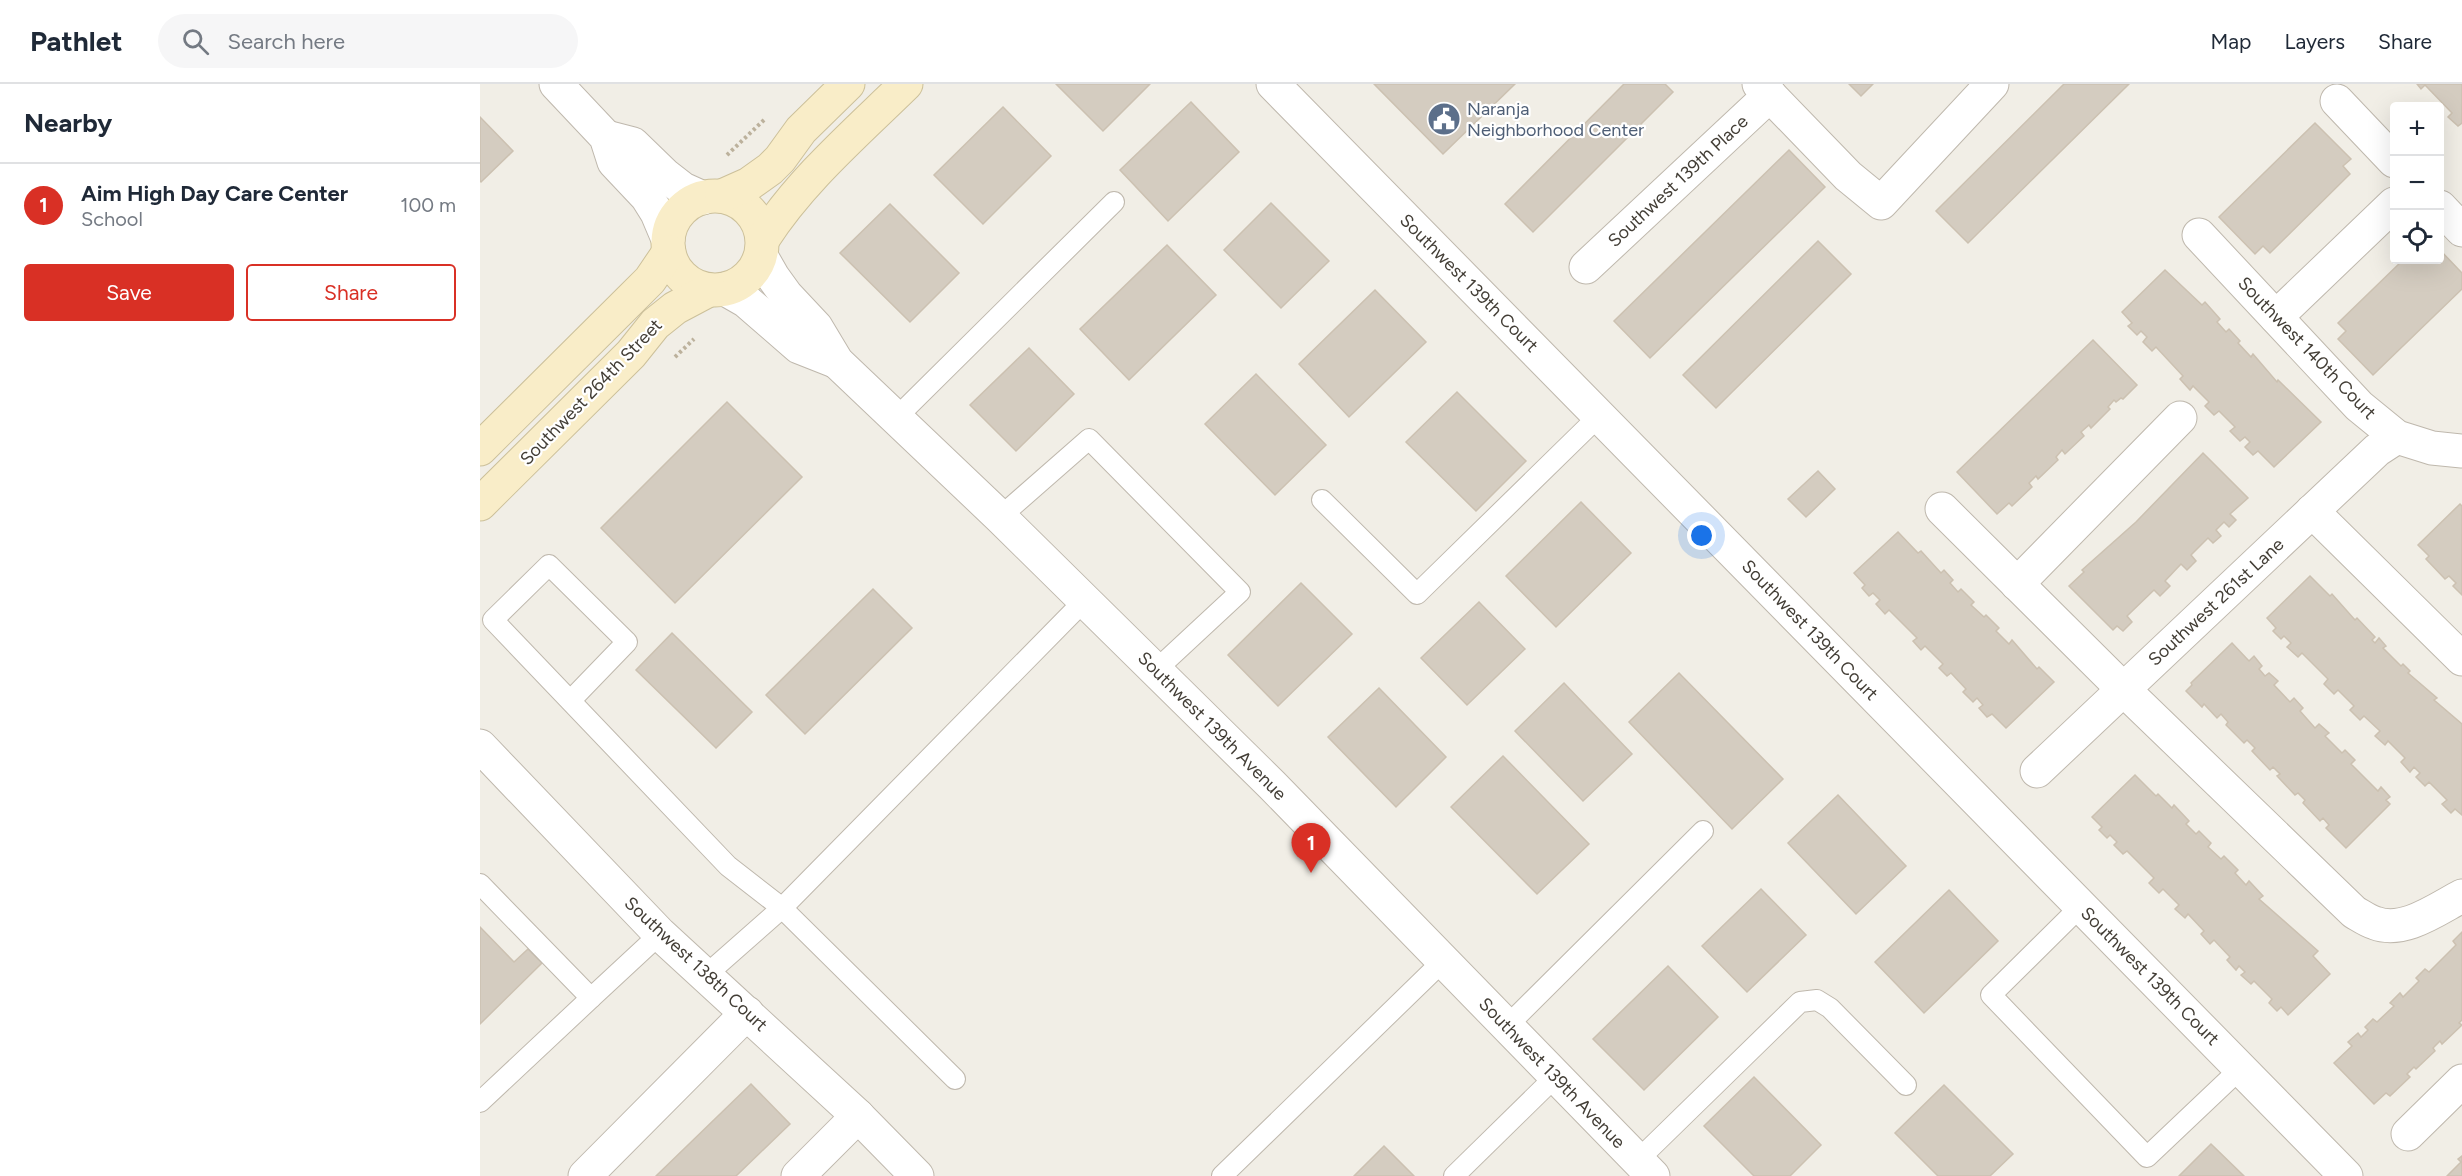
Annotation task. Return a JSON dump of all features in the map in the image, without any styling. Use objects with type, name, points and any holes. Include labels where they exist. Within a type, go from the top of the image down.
[{"type":"street","points":[[556,84],[606,137],[614,162],[647,197],[657,213],[674,266],[683,278],[695,286],[717,290],[748,278],[780,213],[906,84]]},
{"type":"street","points":[[668,246],[670,228],[682,209],[749,184],[770,169],[801,130],[848,84]]},
{"type":"street","name":"Southwest 139th Court","points":[[1273,84],[2345,1176]]},
{"type":"street","name":"Southwest 139th Place","points":[[1586,267],[1764,89],[1848,176],[1881,203],[1992,84]]},
{"type":"street","points":[[2337,101],[2390,157]]},
{"type":"street","points":[[606,137],[633,144],[683,189],[712,197],[734,199],[750,210],[760,226],[762,247]]},
{"type":"street","points":[[2276,317],[2390,208]]},
{"type":"street","points":[[2442,210],[2462,230]]},
{"type":"street","name":"Southwest 140th Court","points":[[2199,235],[2359,406],[2397,437],[2432,448],[2462,451]]},
{"type":"street","name":"Southwest 264th Street","points":[[480,448],[638,293],[650,280],[668,246]]},
{"type":"street","name":"Southwest 139th Avenue","points":[[762,247],[779,286],[816,327],[837,362],[1000,517],[1272,784],[1645,1168]]},
{"type":"street","name":"Southwest 139th Avenue","points":[[717,290],[755,308],[799,347],[837,362]]},
{"type":"street","name":"Southwest 264th Street","points":[[480,504],[631,354],[655,324],[675,308],[717,290]]},
{"type":"street","points":[[2017,584],[2180,418]]},
{"type":"street","name":"Southwest 261st Lane","points":[[2037,771],[2377,450],[2397,437]]},
{"type":"street","points":[[1942,509],[2123,689],[2354,912],[2376,924],[2395,926],[2419,919],[2462,896]]},
{"type":"street","points":[[2312,511],[2462,659]]},
{"type":"street","name":"Southwest 138th Court","points":[[480,746],[660,934],[858,1116],[917,1176]]},
{"type":"street","points":[[585,1176],[747,1013]]},
{"type":"street","points":[[2408,1134],[2462,1082]]},
{"type":"street","points":[[798,1176],[858,1116]]},
{"type":"lane","points":[[897,418],[1114,202]]},
{"type":"lane","points":[[1322,500],[1417,594],[1600,415]]},
{"type":"lane","points":[[1000,517],[1089,439],[1240,592],[1156,670]]},
{"type":"lane","points":[[571,700],[627,642],[549,564],[493,620],[728,866],[782,908],[955,1079]]},
{"type":"lane","points":[[706,975],[782,908],[1085,600]]},
{"type":"lane","points":[[1507,1026],[1703,831]]},
{"type":"lane","points":[[480,884],[591,998]]},
{"type":"lane","points":[[2081,906],[1991,995],[2147,1157],[2241,1068]]},
{"type":"lane","points":[[480,1102],[660,934]]},
{"type":"lane","points":[[1222,1176],[1443,961]]},
{"type":"lane","points":[[1645,1168],[1800,1002],[1817,1000],[1830,1008],[1906,1085]]},
{"type":"lane","points":[[1454,1176],[1556,1076]]},
{"type":"path","points":[[724,159],[770,114]]},
{"type":"path","points":[[673,358],[702,332]]},
{"type":"building","points":[[1056,84],[1150,84],[1103,131]]},
{"type":"building","name":"Naranja Neighborhood Center","points":[[1374,84],[1515,84],[1443,154]]},
{"type":"building","points":[[1624,84],[1665,84],[1673,92],[1533,232],[1505,204]]},
{"type":"building","points":[[1849,84],[1873,84],[1861,96]]},
{"type":"building","points":[[2064,84],[2129,84],[1968,243],[1936,211]]},
{"type":"building","points":[[2417,84],[2462,84],[2462,123],[2458,126],[2448,117],[2452,113],[2444,102],[2425,85],[2421,89]]},
{"type":"building","points":[[1191,102],[1239,152],[1168,221],[1120,170]]},
{"type":"building","points":[[1003,107],[1051,156],[983,224],[934,175]]},
{"type":"building","points":[[480,117],[513,151],[481,182],[480,181]]},
{"type":"building","points":[[2315,123],[2351,159],[2343,166],[2350,174],[2270,253],[2263,246],[2255,254],[2219,217]]},
{"type":"building","points":[[1789,150],[1825,187],[1650,358],[1614,321]]},
{"type":"building","points":[[1271,203],[1329,261],[1281,308],[1224,250]]},
{"type":"building","points":[[890,204],[959,273],[910,322],[840,253]]},
{"type":"building","points":[[1818,241],[1851,274],[1716,408],[1683,375]]},
{"type":"building","points":[[1167,245],[1216,295],[1129,380],[1080,329]]},
{"type":"building","points":[[2444,254],[2462,273],[2462,289],[2373,375],[2338,339],[2346,331],[2338,323],[2399,264],[2444,264]]},
{"type":"building","points":[[2165,270],[2202,305],[2205,302],[2220,319],[2217,322],[2226,332],[2229,329],[2251,357],[2253,354],[2277,382],[2278,380],[2321,422],[2274,467],[2258,451],[2253,455],[2245,447],[2250,442],[2245,437],[2240,441],[2230,431],[2235,427],[2219,411],[2214,415],[2205,406],[2209,402],[2193,386],[2190,390],[2180,379],[2183,376],[2156,347],[2152,351],[2143,342],[2147,337],[2141,331],[2137,335],[2128,326],[2132,323],[2122,312]]},
{"type":"building","points":[[1375,290],[1426,342],[1349,417],[1299,364]]},
{"type":"building","points":[[2093,340],[2137,385],[2123,399],[2116,402],[2114,400],[2108,407],[2110,409],[2091,428],[2089,425],[2081,432],[2084,436],[2065,454],[2062,450],[2056,457],[2058,460],[2038,479],[2036,476],[2029,483],[2032,487],[2012,506],[2009,503],[1997,514],[1957,472]]},
{"type":"building","points":[[1029,348],[1074,394],[1016,451],[970,405]]},
{"type":"building","points":[[1256,374],[1326,445],[1275,495],[1205,424]]},
{"type":"building","points":[[1457,392],[1526,461],[1476,511],[1406,442]]},
{"type":"building","points":[[727,402],[802,477],[675,603],[601,528]]},
{"type":"building","points":[[2203,453],[2248,498],[2230,514],[2236,520],[2229,527],[2224,522],[2216,530],[2221,536],[2213,543],[2208,538],[2191,555],[2196,561],[2187,570],[2181,564],[2165,581],[2170,586],[2160,596],[2154,590],[2127,616],[2132,622],[2123,631],[2117,626],[2113,630],[2069,586],[2084,572],[2082,570],[2136,522]]},
{"type":"building","points":[[1818,471],[1835,489],[1806,517],[1788,499]]},
{"type":"building","points":[[1581,502],[1631,553],[1556,627],[1506,576]]},
{"type":"building","points":[[2460,504],[2462,506],[2462,595],[2453,586],[2456,583],[2449,576],[2445,579],[2426,559],[2429,556],[2418,545]]},
{"type":"building","points":[[1898,532],[1918,553],[1921,551],[1941,573],[1944,570],[1953,580],[1950,583],[1958,592],[1961,589],[1974,602],[1971,605],[1999,628],[1996,631],[2009,644],[2012,640],[2037,669],[2039,667],[2054,682],[2006,728],[1992,714],[1987,717],[1979,708],[1983,705],[1977,698],[1973,702],[1963,692],[1966,689],[1951,673],[1947,676],[1939,668],[1943,664],[1925,646],[1921,650],[1913,641],[1917,638],[1889,610],[1885,614],[1876,604],[1880,600],[1873,593],[1869,596],[1862,588],[1865,585],[1854,573]]},
{"type":"building","points":[[2310,576],[2330,596],[2332,594],[2355,620],[2357,618],[2375,637],[2372,640],[2375,643],[2379,638],[2386,646],[2383,648],[2401,666],[2403,664],[2410,671],[2408,673],[2437,698],[2434,700],[2462,724],[2462,815],[2455,809],[2451,813],[2442,804],[2447,800],[2429,782],[2425,786],[2416,777],[2420,773],[2414,767],[2410,772],[2401,762],[2405,758],[2388,741],[2385,745],[2375,736],[2380,731],[2364,716],[2360,720],[2350,710],[2354,706],[2338,690],[2334,694],[2324,684],[2328,679],[2302,653],[2298,657],[2287,647],[2291,643],[2284,636],[2281,639],[2273,631],[2276,628],[2267,618]]},
{"type":"building","points":[[1301,583],[1352,634],[1278,706],[1228,655]]},
{"type":"building","points":[[873,589],[912,628],[805,734],[766,695]]},
{"type":"building","points":[[1479,602],[1525,649],[1467,705],[1421,658]]},
{"type":"building","points":[[672,633],[752,712],[716,748],[636,670]]},
{"type":"building","points":[[2232,643],[2249,661],[2254,656],[2262,666],[2259,669],[2265,676],[2269,673],[2278,681],[2274,685],[2290,702],[2294,698],[2303,708],[2300,711],[2315,728],[2319,724],[2329,733],[2325,736],[2342,753],[2345,750],[2355,760],[2351,764],[2378,791],[2381,787],[2390,797],[2386,800],[2390,804],[2346,848],[2326,828],[2329,825],[2323,818],[2320,821],[2303,803],[2305,800],[2298,793],[2295,795],[2277,776],[2280,774],[2273,767],[2270,770],[2252,751],[2255,748],[2247,740],[2244,743],[2226,725],[2228,722],[2221,714],[2217,718],[2204,704],[2202,707],[2186,691],[2192,685],[2191,683]]},
{"type":"building","points":[[1679,673],[1783,779],[1732,829],[1629,722]]},
{"type":"building","points":[[1564,683],[1632,754],[1583,801],[1515,731]]},
{"type":"building","points":[[1379,688],[1446,757],[1396,807],[1328,737]]},
{"type":"building","points":[[1503,756],[1589,844],[1537,894],[1451,807]]},
{"type":"building","points":[[2135,775],[2156,796],[2158,794],[2172,808],[2174,805],[2189,821],[2186,824],[2196,834],[2199,831],[2211,843],[2208,847],[2221,859],[2224,856],[2238,870],[2235,873],[2246,885],[2249,881],[2263,896],[2259,899],[2318,951],[2313,956],[2330,974],[2288,1015],[2281,1007],[2277,1011],[2269,1003],[2272,999],[2254,981],[2251,984],[2241,975],[2245,972],[2239,966],[2236,970],[2227,960],[2230,957],[2214,940],[2210,944],[2201,934],[2204,931],[2188,914],[2185,918],[2175,909],[2179,905],[2163,889],[2159,893],[2149,883],[2154,878],[2127,851],[2123,854],[2114,845],[2117,842],[2110,835],[2107,838],[2099,830],[2102,827],[2092,817]]},
{"type":"building","points":[[1838,795],[1906,866],[1856,914],[1788,843]]},
{"type":"building","points":[[1761,889],[1806,935],[1747,992],[1702,946]]},
{"type":"building","points":[[1949,890],[1998,941],[1924,1013],[1875,962]]},
{"type":"building","points":[[480,927],[514,962],[528,949],[542,963],[480,1024]]},
{"type":"building","points":[[2462,932],[2462,1020],[2459,1023],[2462,1025],[2442,1044],[2440,1041],[2433,1048],[2435,1051],[2416,1069],[2414,1067],[2407,1074],[2410,1077],[2390,1096],[2386,1093],[2374,1104],[2334,1063],[2352,1046],[2348,1042],[2358,1033],[2361,1037],[2368,1030],[2365,1027],[2373,1019],[2377,1022],[2394,1006],[2390,1003],[2400,993],[2403,997],[2419,981],[2416,978],[2425,969],[2429,972],[2456,945],[2453,941]]},
{"type":"building","points":[[1668,966],[1718,1017],[1644,1090],[1593,1039]]},
{"type":"building","points":[[1754,1077],[1821,1145],[1790,1176],[1754,1176],[1704,1126]]},
{"type":"building","points":[[751,1084],[790,1124],[736,1176],[656,1176]]},
{"type":"building","points":[[1944,1085],[2013,1154],[1990,1176],[1938,1176],[1895,1133]]},
{"type":"building","points":[[2211,1144],[2244,1176],[2179,1176]]},
{"type":"building","points":[[1384,1146],[1414,1176],[1354,1176]]},
{"type":"building","points":[[2462,1156],[2462,1176],[2447,1176],[2461,1162],[2458,1159]]},
{"type":"place","name":"Naranja Neighborhood Center","points":[[1444,119]]},
{"type":"place","name":"Aim High Day Care Center","points":[[1311,873]]}]
